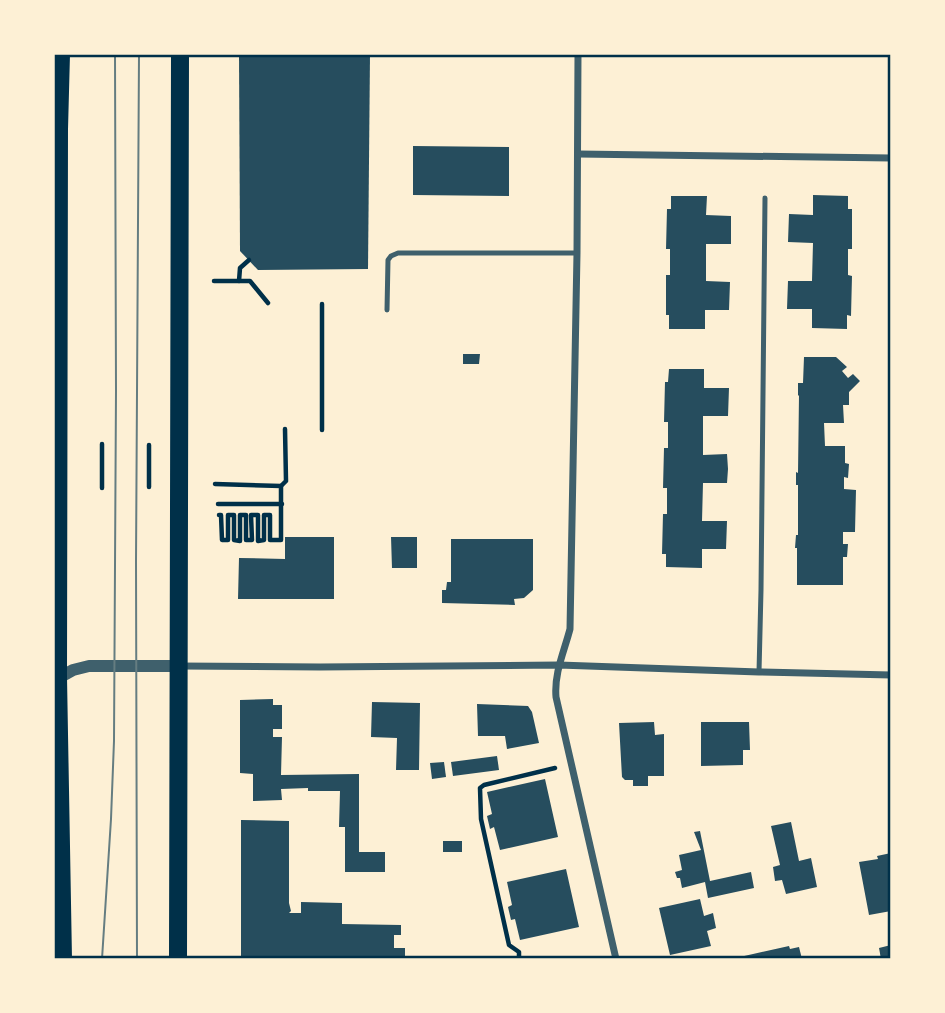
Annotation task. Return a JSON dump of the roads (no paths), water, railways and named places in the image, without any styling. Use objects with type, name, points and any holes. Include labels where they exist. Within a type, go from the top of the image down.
[{"type":"main road","points":[[61,54],[57,141],[56,678],[57,813],[63,959]]},
{"type":"main road","points":[[178,959],[180,54]]},
{"type":"street","points":[[578,54],[570,629],[555,685],[616,959]]},
{"type":"street","points":[[578,155],[891,158]]},
{"type":"street","points":[[56,678],[89,666],[559,665],[891,675]]},
{"type":"lane","points":[[758,672],[765,198]]},
{"type":"lane","points":[[387,310],[388,260],[398,253],[577,253]]},
{"type":"tram line","points":[[102,959],[114,741],[115,54]]},
{"type":"tram line","points":[[137,959],[139,54]]}]
